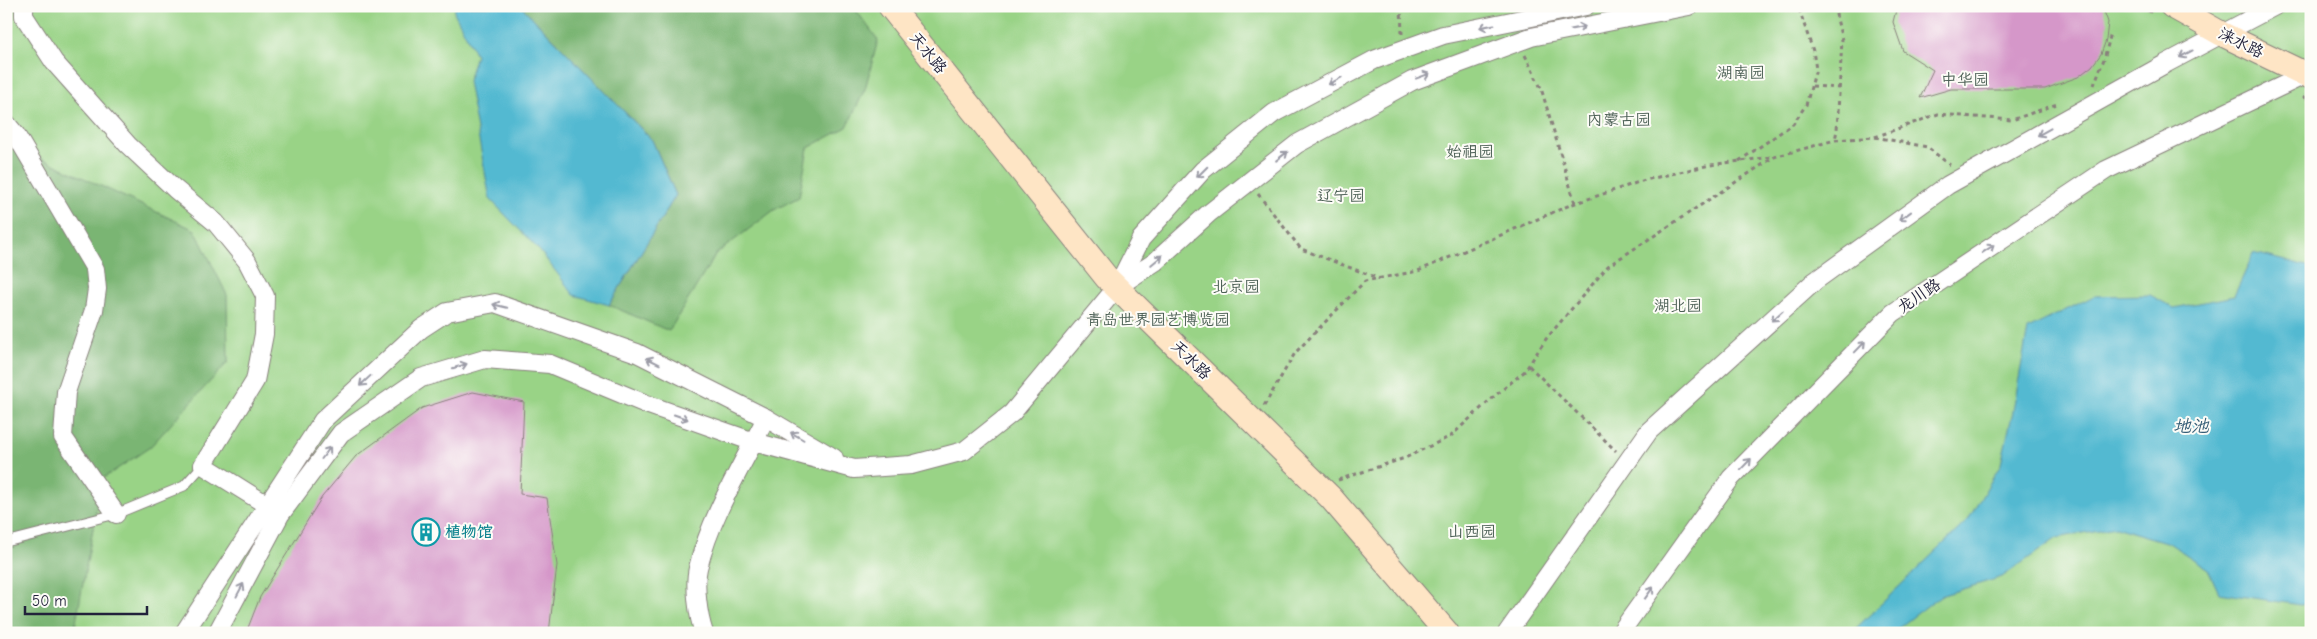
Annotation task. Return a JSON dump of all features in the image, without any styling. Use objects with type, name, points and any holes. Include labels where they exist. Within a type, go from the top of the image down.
[{"type":"street","points":[[24,6],[24,16],[54,62],[128,145],[175,189],[216,223],[247,261],[265,296],[264,334],[256,381],[204,465],[267,505]]},
{"type":"street","name":"天水路","points":[[890,6],[1117,288],[1320,487],[1447,633]]},
{"type":"street","points":[[217,633],[280,515],[341,433],[421,378],[485,359],[550,364],[646,404],[754,442],[854,469],[911,465],[964,451],[1012,413],[1117,288],[1141,239],[1203,170],[1274,113],[1374,60],[1403,49],[1443,36],[1586,6]]},
{"type":"street","points":[[1117,288],[1155,262],[1208,214],[1297,144],[1412,80],[1531,38],[1689,6]]},
{"type":"street","name":"涞水路","points":[[2172,6],[2222,34],[2309,75]]},
{"type":"street","points":[[1507,633],[1649,431],[1815,281],[1948,185],[2276,6]]},
{"type":"street","name":"龙川路","points":[[1620,633],[1732,478],[1893,313],[2106,170],[2309,75]]},
{"type":"street","points":[[6,123],[16,135],[95,269],[97,289],[94,310],[66,392],[62,437],[116,514]]},
{"type":"street","points":[[184,633],[323,420],[420,329],[447,312],[495,303],[637,353],[766,418],[854,469]]},
{"type":"street","points":[[704,633],[699,617],[697,570],[713,523],[766,418]]},
{"type":"lane","points":[[6,542],[116,514],[184,486],[204,465]]},
{"type":"path","points":[[1401,6],[1403,49]]},
{"type":"path","points":[[1738,162],[1793,124],[1806,105],[1816,69],[1813,51],[1798,6]]},
{"type":"path","points":[[1834,6],[1842,40],[1840,88],[1834,140]]},
{"type":"path","points":[[2092,91],[2111,33]]},
{"type":"path","points":[[1520,42],[1541,88],[1575,203]]},
{"type":"path","points":[[1812,86],[1840,88]]},
{"type":"path","points":[[1874,137],[1938,114],[2012,120],[2066,100]]},
{"type":"path","points":[[1254,422],[1295,353],[1365,282],[1418,271],[1575,203],[1645,180],[1710,165],[1774,157],[1834,140],[1874,137],[1927,147],[1965,176]]},
{"type":"path","points":[[1320,487],[1405,458],[1452,436],[1529,366],[1546,339],[1608,266],[1774,157]]},
{"type":"path","points":[[1249,182],[1301,249],[1380,279]]},
{"type":"path","points":[[1529,366],[1627,462]]},
{"type":"green space","name":"青岛世界园艺博览园","points":[[6,6],[2311,6],[2311,633],[6,633]]},
{"type":"green space","points":[[521,6],[853,6],[878,40],[865,89],[847,127],[808,148],[799,197],[774,210],[716,254],[669,331],[609,305],[676,195],[652,140]]},
{"type":"green space","points":[[6,146],[24,150],[195,230],[227,295],[228,362],[150,447],[102,479],[74,633],[6,633]]},
{"type":"water","points":[[456,6],[521,6],[652,140],[676,195],[609,305],[574,295],[540,251],[490,199],[468,81],[476,55],[454,12]]},
{"type":"water","name":"地池","points":[[2254,253],[2311,267],[2311,602],[2301,605],[2219,593],[2208,569],[2169,543],[2115,527],[2057,538],[2002,577],[1940,596],[1892,633],[1851,633],[1968,520],[2001,464],[2028,329],[2094,296],[2150,295],[2174,308],[2234,296]]},
{"type":"building","points":[[1897,6],[2102,6],[2108,22],[2106,40],[2101,54],[2092,66],[2078,77],[2045,89],[1951,89],[1920,98],[1933,70],[1903,51],[1893,22]]},
{"type":"building","name":"植物馆","points":[[473,392],[524,402],[520,494],[547,498],[557,565],[549,633],[246,633],[260,597],[322,497],[356,456],[422,408]]},
{"type":"place","name":"植物馆","points":[[426,532]]},
{"type":"park label","name":"湖南园","points":[[1741,73]]},
{"type":"park label","name":"中华园","points":[[1965,80]]},
{"type":"park label","name":"内蒙古园","points":[[1619,120]]},
{"type":"park label","name":"始祖园","points":[[1470,152]]},
{"type":"park label","name":"辽宁园","points":[[1341,196]]},
{"type":"park label","name":"北京园","points":[[1236,287]]},
{"type":"park label","name":"湖北园","points":[[1678,306]]},
{"type":"park label","name":"山西园","points":[[1472,532]]}]
